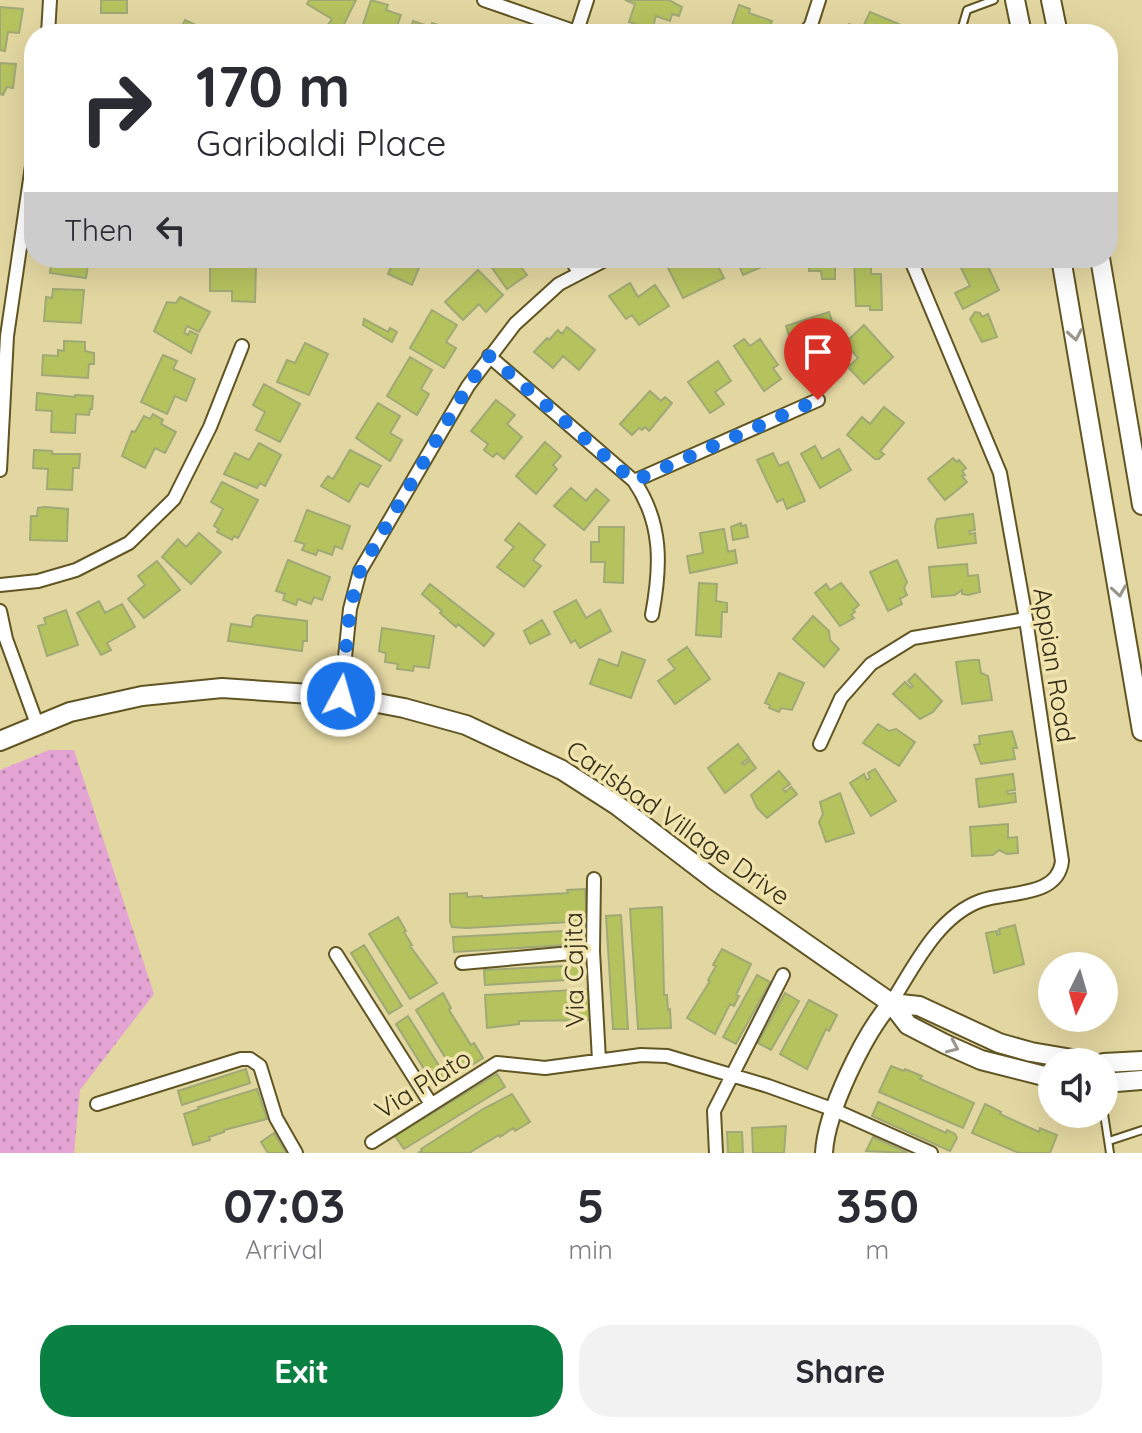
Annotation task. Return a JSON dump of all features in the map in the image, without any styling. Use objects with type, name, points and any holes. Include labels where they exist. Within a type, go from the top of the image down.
[{"type":"main road","points":[[1015,0],[1020,24]]},
{"type":"main road","points":[[1051,0],[1056,24]]},
{"type":"main road","points":[[1063,268],[1142,731]]},
{"type":"main road","points":[[1102,268],[1142,505]]},
{"type":"main road","name":"Carlsbad Village Drive","points":[[0,741],[70,712],[142,696],[222,688],[341,696],[404,708],[466,725],[562,770],[618,806],[716,881],[891,1003],[908,1025],[981,1060],[1038,1074]]},
{"type":"main road","name":"Carlsbad Village Drive","points":[[891,1003],[919,1006],[999,1043],[1038,1053]]},
{"type":"main road","points":[[1118,1062],[1142,1061]]},
{"type":"main road","points":[[1118,1082],[1142,1080]]},
{"type":"street","points":[[49,24],[50,0]]},
{"type":"street","points":[[484,0],[552,24]]},
{"type":"street","points":[[580,24],[587,0]]},
{"type":"street","points":[[811,24],[819,0]]},
{"type":"street","points":[[0,470],[7,336],[24,220]]},
{"type":"street","points":[[576,268],[579,272]]},
{"type":"street","points":[[341,696],[350,609],[360,571],[468,386],[489,356],[515,324],[559,284],[588,268]]},
{"type":"street","name":"Appian Road","points":[[891,1003],[931,941],[966,908],[979,901],[1050,885],[1060,873],[1061,856],[1026,619],[1000,473],[914,268]]},
{"type":"street","points":[[0,585],[38,581],[76,570],[129,543],[174,499],[210,427],[242,346]]},
{"type":"street","points":[[489,356],[634,481],[648,501],[657,536],[657,586],[652,615]]},
{"type":"street","points":[[634,481],[818,400]]},
{"type":"street","points":[[0,611],[6,639],[37,724]]},
{"type":"street","points":[[820,744],[841,698],[871,664],[913,638],[1026,619]]},
{"type":"street","name":"Via Cajita","points":[[594,879],[593,951],[599,1060]]},
{"type":"street","points":[[462,963],[593,951]]},
{"type":"street","points":[[336,954],[431,1104]]},
{"type":"street","points":[[716,1153],[714,1111],[783,975]]},
{"type":"street","points":[[824,1153],[832,1109],[879,1018],[891,1003]]},
{"type":"street","name":"Via Plato","points":[[372,1142],[497,1063],[545,1068],[641,1055],[667,1056],[733,1075],[832,1109],[931,1153]]},
{"type":"street","points":[[97,1104],[241,1059],[250,1059],[260,1066],[276,1118],[296,1153]]},
{"type":"lane","points":[[963,24],[967,10],[994,0]]},
{"type":"lane","points":[[1107,1128],[1110,1153]]},
{"type":"lane","points":[[1109,1141],[1142,1130]]},
{"type":"shaded area","points":[[49,750],[74,750],[154,994],[80,1090],[74,1153],[0,1153],[0,770]]},
{"type":"building","points":[[101,0],[127,0],[127,13],[101,13]]},
{"type":"building","points":[[309,0],[356,0],[344,24],[328,24],[332,19],[307,4]]},
{"type":"building","points":[[371,0],[388,5],[386,10],[401,15],[398,24],[363,24]]},
{"type":"building","points":[[625,0],[669,0],[682,7],[679,16],[672,14],[670,21],[656,16],[654,24],[635,24],[629,22],[635,4]]},
{"type":"building","points":[[739,5],[750,9],[749,13],[772,21],[771,24],[732,24]]},
{"type":"building","points":[[0,7],[23,9],[19,33],[8,32],[5,51],[0,50]]},
{"type":"building","points":[[870,12],[899,24],[864,24]]},
{"type":"building","points":[[0,63],[16,64],[13,88],[7,87],[3,95],[0,94]]},
{"type":"building","points":[[51,268],[88,268],[86,278],[50,273]]},
{"type":"building","points":[[210,268],[256,268],[255,302],[232,301],[232,291],[210,291]]},
{"type":"building","points":[[391,268],[419,268],[412,285],[388,274]]},
{"type":"building","points":[[492,268],[522,268],[527,275],[507,289]]},
{"type":"building","points":[[668,268],[719,268],[724,278],[683,298]]},
{"type":"building","points":[[740,268],[759,268],[743,275]]},
{"type":"building","points":[[809,268],[835,268],[835,279],[822,279],[821,271],[809,271]]},
{"type":"building","points":[[854,268],[871,268],[871,274],[881,274],[882,310],[856,306]]},
{"type":"building","points":[[961,268],[989,268],[999,290],[963,309],[955,293],[970,286]]},
{"type":"building","points":[[478,270],[503,295],[486,312],[479,304],[463,320],[445,302]]},
{"type":"building","points":[[630,283],[638,297],[655,285],[669,306],[639,325],[632,315],[626,319],[609,296]]},
{"type":"building","points":[[53,289],[84,290],[81,323],[44,321],[46,297],[52,298]]},
{"type":"building","points":[[180,297],[210,312],[199,332],[187,326],[184,333],[188,335],[190,331],[198,335],[191,353],[154,331],[167,302],[176,303]]},
{"type":"building","points":[[432,310],[457,325],[446,342],[456,348],[444,368],[410,348]]},
{"type":"building","points":[[829,312],[837,336],[815,343],[818,352],[796,360],[786,326]]},
{"type":"building","points":[[975,312],[982,317],[988,314],[997,337],[982,342],[970,319]]},
{"type":"building","points":[[364,319],[388,332],[390,328],[397,332],[392,342],[363,325]]},
{"type":"building","points":[[864,325],[893,357],[864,384],[848,367],[858,358],[845,343]]},
{"type":"building","points":[[567,327],[595,350],[579,370],[563,356],[553,368],[534,352],[547,338],[549,340],[558,330],[562,334]]},
{"type":"building","points":[[744,339],[750,346],[760,339],[778,365],[773,368],[781,379],[764,391],[734,346]]},
{"type":"building","points":[[64,341],[85,342],[85,351],[94,353],[94,364],[89,364],[88,378],[42,375],[43,355],[58,356],[58,350],[64,351]]},
{"type":"building","points":[[305,343],[328,354],[309,395],[277,382],[287,360],[295,363]]},
{"type":"building","points":[[163,355],[177,361],[173,369],[195,379],[186,401],[175,396],[167,414],[141,402]]},
{"type":"building","points":[[410,357],[432,370],[421,389],[429,394],[417,415],[387,396]]},
{"type":"building","points":[[718,361],[731,381],[715,392],[724,404],[710,413],[688,382]]},
{"type":"building","points":[[264,384],[300,404],[280,442],[256,430],[265,412],[253,405]]},
{"type":"building","points":[[650,391],[661,401],[665,397],[672,403],[649,431],[645,427],[642,430],[639,428],[632,435],[620,424]]},
{"type":"building","points":[[37,393],[93,396],[92,409],[89,415],[76,414],[75,433],[51,432],[52,411],[36,410]]},
{"type":"building","points":[[496,400],[515,415],[507,424],[522,437],[504,459],[497,453],[493,457],[484,450],[488,444],[471,431]]},
{"type":"building","points":[[378,403],[400,416],[390,433],[402,440],[390,461],[356,438]]},
{"type":"building","points":[[884,407],[904,423],[880,451],[884,454],[875,459],[847,435],[862,417],[870,424]]},
{"type":"building","points":[[153,414],[163,420],[161,424],[176,432],[165,453],[155,448],[145,468],[122,456],[132,431],[135,432],[144,416],[150,419]]},
{"type":"building","points":[[545,442],[561,456],[553,465],[557,469],[536,494],[516,476]]},
{"type":"building","points":[[259,443],[281,455],[265,486],[260,483],[257,488],[224,474],[235,453],[249,460]]},
{"type":"building","points":[[815,446],[822,459],[839,449],[851,470],[820,488],[801,454]]},
{"type":"building","points":[[34,450],[52,451],[52,454],[80,454],[79,468],[73,468],[72,490],[47,489],[48,469],[33,468]]},
{"type":"building","points":[[350,450],[381,466],[368,487],[360,483],[349,502],[321,486],[328,476],[333,479]]},
{"type":"building","points":[[773,453],[779,466],[788,462],[805,501],[787,509],[783,499],[777,502],[757,460]]},
{"type":"building","points":[[953,458],[966,468],[962,476],[967,482],[945,500],[928,479]]},
{"type":"building","points":[[222,482],[258,500],[238,538],[234,536],[232,540],[217,532],[219,529],[214,526],[223,509],[211,502]]},
{"type":"building","points":[[571,488],[586,501],[596,489],[609,500],[584,530],[554,506]]},
{"type":"building","points":[[38,508],[68,509],[67,541],[30,540],[31,516],[37,516]]},
{"type":"building","points":[[307,510],[350,526],[342,549],[335,546],[332,555],[318,550],[316,555],[302,550],[305,544],[295,541]]},
{"type":"building","points":[[973,514],[975,530],[969,531],[970,534],[975,533],[976,543],[938,548],[937,519]]},
{"type":"building","points":[[519,523],[545,545],[533,560],[541,566],[524,587],[497,567],[514,547],[505,540]]},
{"type":"building","points":[[741,523],[741,526],[746,525],[748,537],[733,540],[731,527]]},
{"type":"building","points":[[599,527],[624,527],[623,583],[604,582],[605,562],[591,562],[591,542],[599,542]]},
{"type":"building","points":[[724,529],[728,552],[735,550],[737,563],[690,573],[687,556],[703,553],[700,533]]},
{"type":"building","points":[[199,533],[221,552],[191,584],[162,557],[178,539],[186,547]]},
{"type":"building","points":[[288,560],[330,577],[322,600],[314,597],[311,604],[298,599],[296,605],[283,600],[285,594],[276,591]]},
{"type":"building","points":[[897,560],[907,582],[904,588],[907,595],[900,599],[902,604],[888,611],[870,572]]},
{"type":"building","points":[[157,561],[180,590],[144,618],[128,599],[145,585],[138,576]]},
{"type":"building","points":[[967,564],[968,576],[978,575],[980,592],[968,595],[962,594],[962,590],[955,595],[932,597],[929,567]]},
{"type":"building","points":[[699,583],[717,584],[716,601],[727,603],[727,612],[722,612],[721,637],[696,635]]},
{"type":"building","points":[[841,583],[859,605],[851,615],[854,618],[840,626],[815,593],[826,584],[830,590]]},
{"type":"building","points":[[430,584],[494,634],[484,646],[458,624],[456,627],[422,594]]},
{"type":"building","points":[[576,600],[586,618],[600,610],[611,631],[580,648],[575,640],[571,643],[554,612]]},
{"type":"building","points":[[99,601],[105,613],[122,604],[135,627],[107,643],[111,650],[101,655],[77,613]]},
{"type":"building","points":[[66,610],[78,645],[47,656],[38,626],[46,624],[44,618]]},
{"type":"building","points":[[257,615],[307,621],[307,641],[303,641],[302,651],[228,641],[231,624],[252,627],[253,618]]},
{"type":"building","points":[[813,616],[829,631],[830,640],[839,649],[824,667],[793,639]]},
{"type":"building","points":[[542,620],[550,634],[530,644],[524,631]]},
{"type":"building","points":[[382,628],[434,636],[429,668],[414,666],[413,671],[397,669],[398,664],[385,662],[386,653],[379,651]]},
{"type":"building","points":[[687,647],[710,679],[675,704],[658,681],[675,669],[668,660]]},
{"type":"building","points":[[622,652],[645,660],[631,698],[590,684],[599,659],[618,666]]},
{"type":"building","points":[[979,660],[981,673],[988,676],[992,700],[962,704],[956,662]]},
{"type":"building","points":[[779,673],[804,683],[792,710],[781,708],[779,712],[765,703]]},
{"type":"building","points":[[915,674],[942,701],[933,712],[920,719],[893,694],[905,682],[911,688],[913,686],[908,681]]},
{"type":"building","points":[[878,724],[889,731],[896,729],[915,742],[899,766],[863,743]]},
{"type":"building","points":[[1012,731],[1017,748],[1013,748],[1015,759],[981,764],[974,745],[980,744],[979,736]]},
{"type":"building","points":[[738,744],[749,758],[742,763],[744,765],[750,760],[756,768],[725,793],[708,768]]},
{"type":"building","points":[[875,769],[896,801],[871,816],[850,783],[864,774],[867,780],[870,778],[868,773]]},
{"type":"building","points":[[779,771],[790,784],[783,789],[785,792],[791,787],[797,794],[767,818],[757,808],[751,795]]},
{"type":"building","points":[[1013,774],[1015,790],[1007,791],[1008,794],[1015,793],[1016,802],[979,807],[976,779]]},
{"type":"building","points":[[840,793],[854,833],[826,842],[819,822],[823,814],[820,802]]},
{"type":"building","points":[[1008,824],[1008,838],[1017,837],[1018,853],[1007,854],[999,850],[993,855],[972,856],[970,827]]},
{"type":"building","points":[[585,889],[587,921],[467,928],[452,927],[450,921],[450,894],[467,893],[467,897],[483,898],[568,893],[567,890]]},
{"type":"building","points":[[662,907],[664,995],[667,995],[670,1009],[671,1028],[638,1029],[630,909]]},
{"type":"building","points":[[621,915],[628,1029],[613,1029],[606,916]]},
{"type":"building","points":[[398,917],[410,946],[437,983],[410,999],[369,934]]},
{"type":"building","points":[[1015,925],[1024,964],[994,973],[986,933],[997,931],[997,935],[1000,934],[999,929]]},
{"type":"building","points":[[581,930],[582,944],[454,952],[453,937]]},
{"type":"building","points":[[364,945],[402,1006],[389,1014],[351,953]]},
{"type":"building","points":[[722,949],[751,964],[734,1006],[730,1004],[715,1034],[687,1018],[710,981],[716,966],[713,965]]},
{"type":"building","points":[[584,965],[584,979],[485,985],[484,970]]},
{"type":"building","points":[[757,975],[770,982],[736,1044],[723,1037]]},
{"type":"building","points":[[591,989],[592,1020],[519,1021],[519,1024],[487,1028],[485,995]]},
{"type":"building","points":[[443,993],[451,1008],[449,1010],[483,1058],[456,1075],[416,1010]]},
{"type":"building","points":[[785,993],[799,1001],[771,1050],[758,1043]]},
{"type":"building","points":[[809,1000],[837,1015],[829,1031],[826,1029],[807,1069],[780,1054]]},
{"type":"building","points":[[408,1016],[446,1077],[434,1085],[396,1024]]},
{"type":"building","points":[[891,1066],[922,1076],[920,1079],[974,1103],[963,1128],[879,1092]]},
{"type":"building","points":[[246,1069],[250,1083],[182,1105],[178,1091]]},
{"type":"building","points":[[497,1074],[505,1087],[404,1149],[395,1136]]},
{"type":"building","points":[[257,1089],[267,1119],[224,1130],[209,1137],[210,1140],[193,1145],[184,1114]]},
{"type":"building","points":[[512,1094],[530,1122],[515,1131],[513,1128],[499,1135],[469,1153],[418,1153],[483,1109]]},
{"type":"building","points":[[878,1102],[946,1133],[947,1130],[955,1134],[957,1138],[950,1151],[872,1116]]},
{"type":"building","points":[[985,1104],[1039,1132],[1040,1128],[1057,1135],[1050,1153],[1019,1153],[972,1133]]},
{"type":"building","points":[[786,1126],[784,1153],[753,1153],[752,1128]]},
{"type":"building","points":[[727,1132],[742,1132],[743,1153],[728,1153]]},
{"type":"building","points":[[274,1133],[286,1153],[268,1153],[261,1142]]},
{"type":"building","points":[[873,1137],[908,1153],[866,1151]]},
{"type":"route","points":[[341,696],[350,609],[360,571],[468,386],[489,356],[634,481],[818,400]]}]
